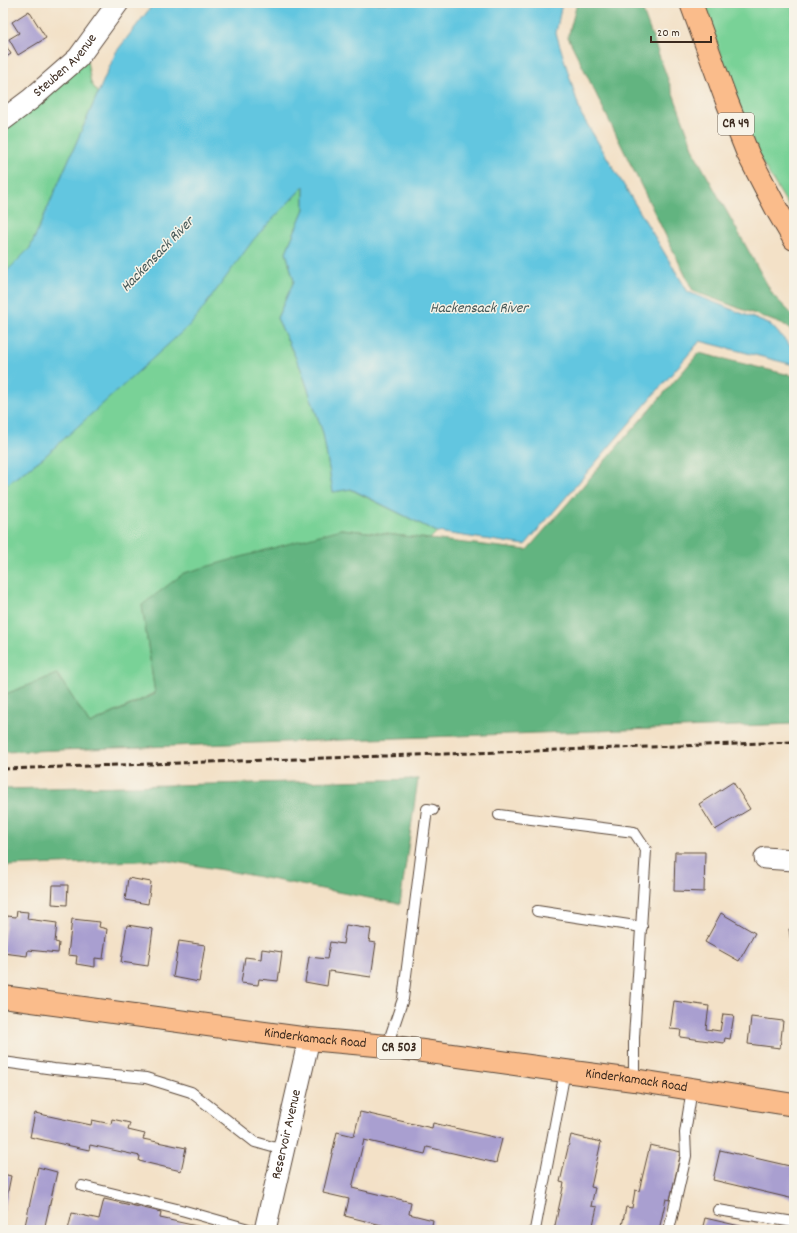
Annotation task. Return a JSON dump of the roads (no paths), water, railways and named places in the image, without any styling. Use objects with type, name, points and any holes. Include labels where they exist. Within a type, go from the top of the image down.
[{"type":"main road","name":"CR 49","points":[[691,3],[748,154],[794,239]]},
{"type":"main road","name":"Kinderkamack Road","points":[[3,997],[309,1039],[387,1046],[634,1080],[794,1105]]},
{"type":"street","name":"Steuben Avenue","points":[[3,120],[31,99],[78,58],[118,3]]},
{"type":"street","points":[[765,858],[794,860]]},
{"type":"street","name":"Reservoir Avenue","points":[[265,1230],[309,1039]]},
{"type":"lane","points":[[387,1046],[403,999],[427,809],[433,810]]},
{"type":"lane","points":[[499,816],[634,832],[646,850],[634,1038],[634,1080]]},
{"type":"lane","points":[[537,911],[642,927]]},
{"type":"lane","points":[[3,1062],[54,1069],[146,1078],[191,1092],[255,1142],[283,1150]]},
{"type":"lane","points":[[535,1230],[565,1071]]},
{"type":"lane","points":[[669,1230],[686,1156],[684,1133],[692,1089]]},
{"type":"lane","points":[[82,1186],[185,1211],[252,1230]]},
{"type":"lane","points":[[718,1210],[794,1222]]},
{"type":"water","name":"Hackensack River","points":[[154,3],[562,3],[556,33],[581,114],[688,292],[771,325],[794,350],[794,365],[700,341],[525,545],[437,532],[351,489],[333,492],[323,433],[301,369],[277,318],[294,281],[286,252],[304,209],[304,186],[254,239],[193,322],[44,457],[3,487],[3,275],[30,248],[116,52]]},
{"type":"railway","points":[[3,769],[794,742]]}]
